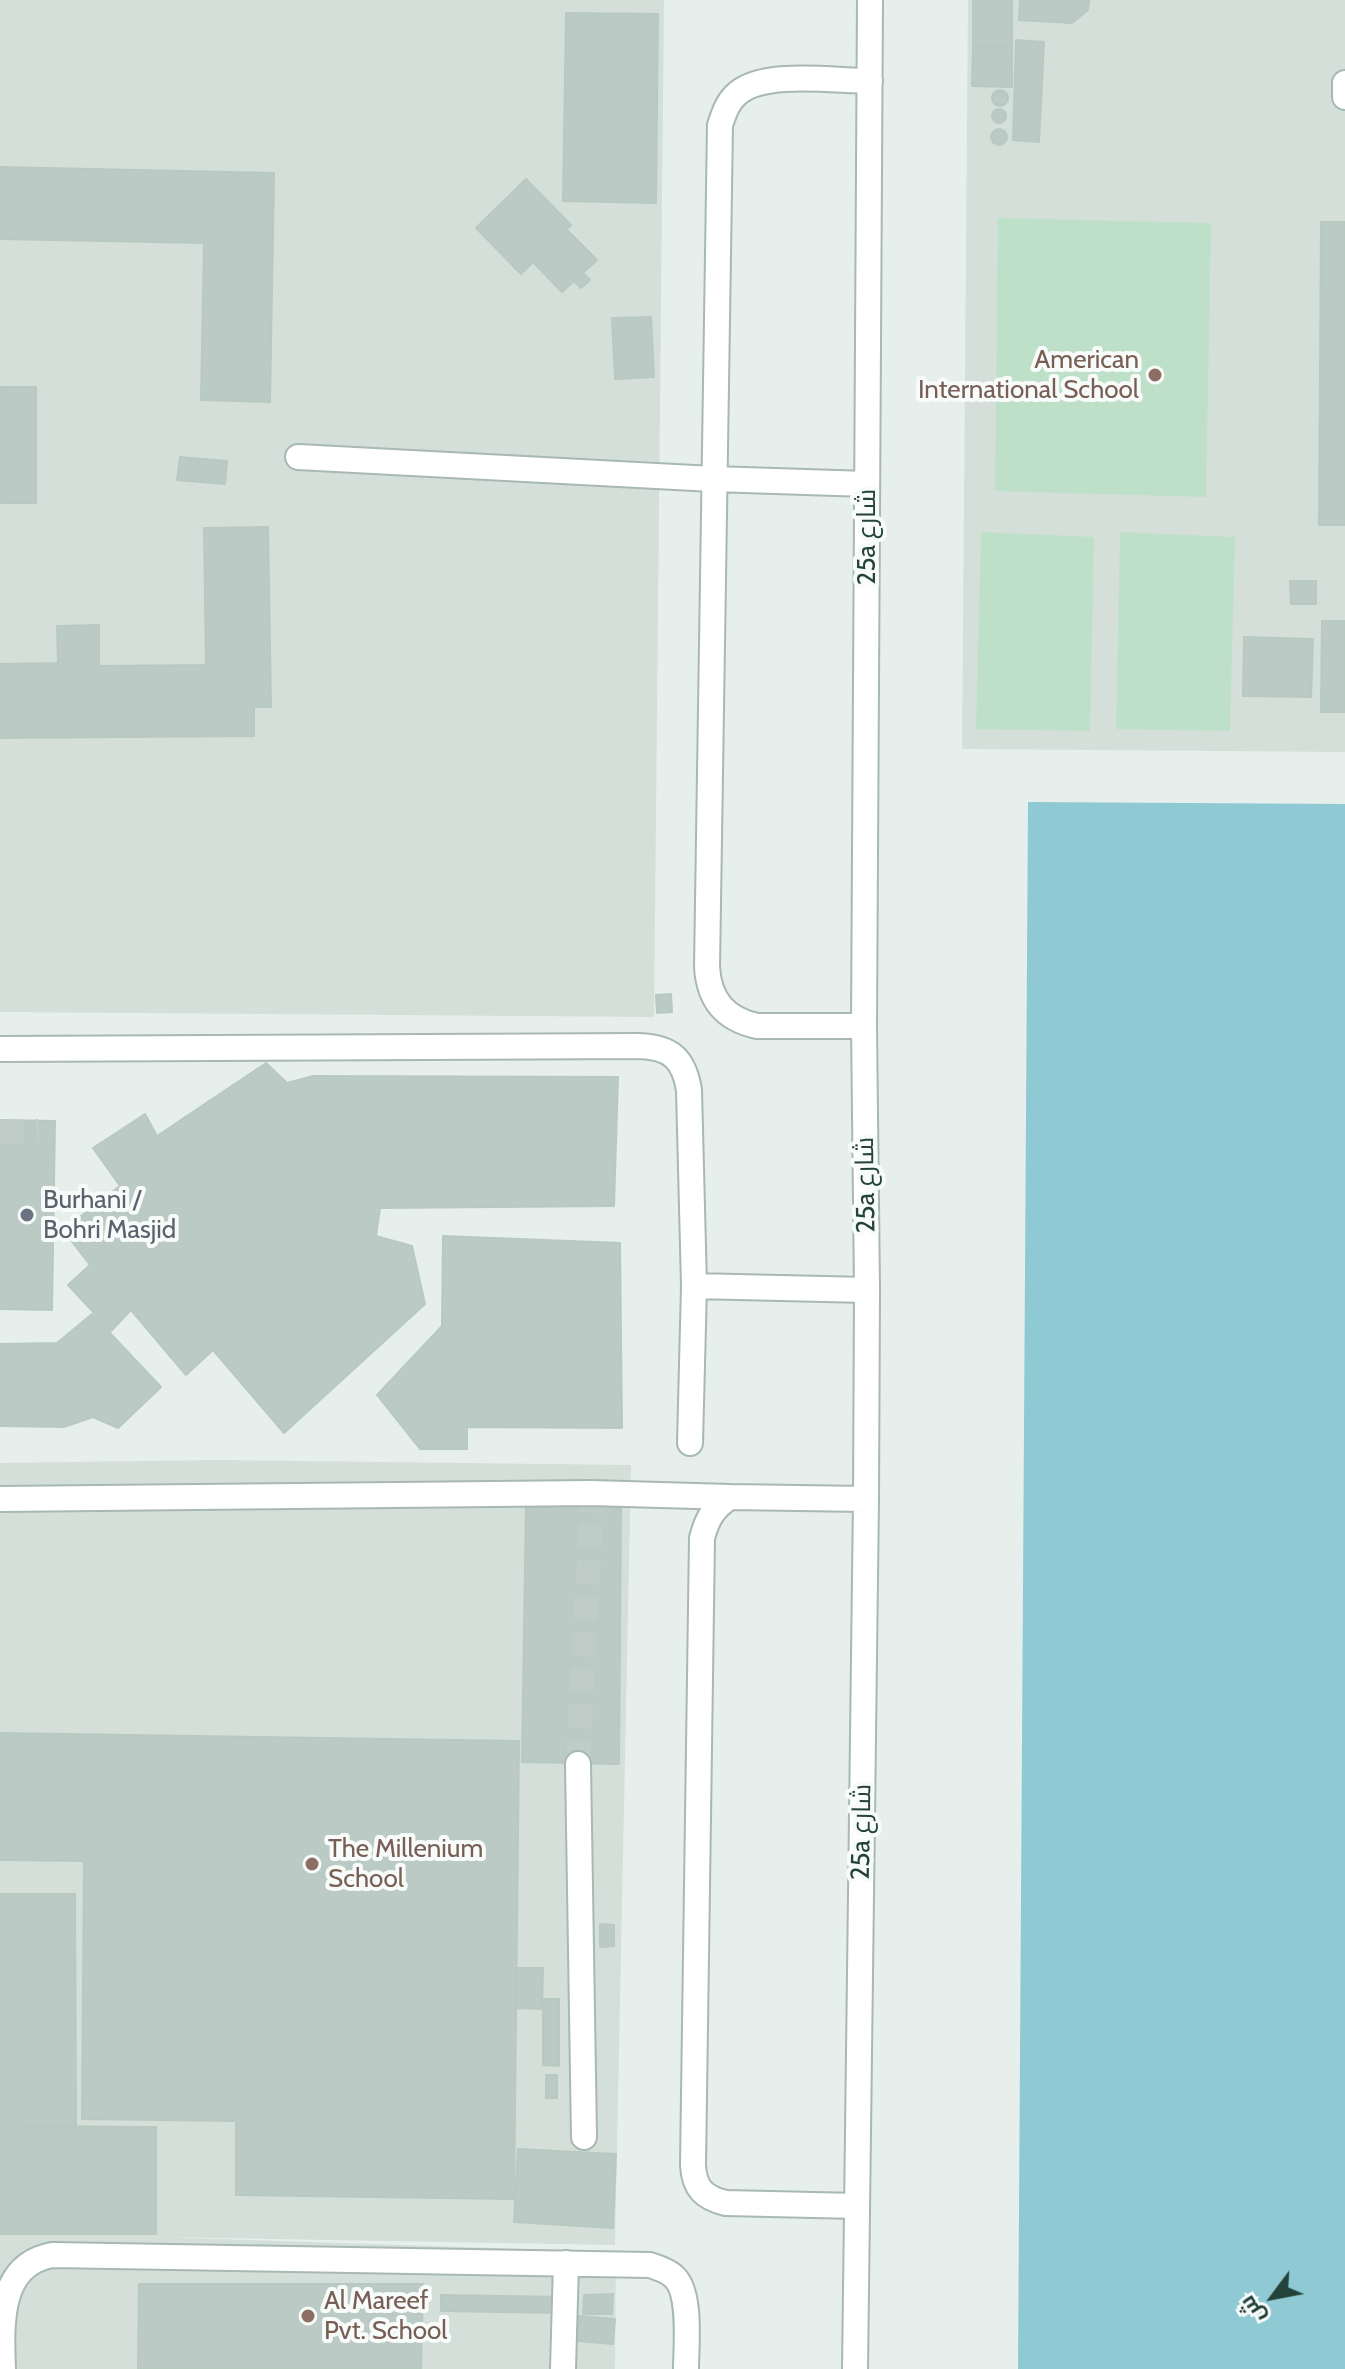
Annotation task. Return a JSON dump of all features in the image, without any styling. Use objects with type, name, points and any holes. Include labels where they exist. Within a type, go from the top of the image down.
[{"type":"street","name":"25a شارع","points":[[855,2369],[866,1499],[864,1026],[870,0]]},
{"type":"street","points":[[864,1026],[779,1027],[740,1022],[714,1000],[708,985],[720,125],[726,108],[744,89],[769,80],[870,81]]},
{"type":"street","points":[[1345,83],[1345,97]]},
{"type":"street","points":[[298,457],[867,484]]},
{"type":"street","points":[[0,1049],[658,1047],[675,1056],[686,1071],[687,1081],[694,1286],[690,1443]]},
{"type":"street","points":[[694,1286],[867,1290]]},
{"type":"street","points":[[730,1497],[716,1507],[706,1521],[702,1538],[694,2179],[701,2192],[712,2200],[726,2203],[857,2206]]},
{"type":"street","points":[[0,1499],[866,1499]]},
{"type":"street","points":[[578,1764],[584,2137]]},
{"type":"street","points":[[3,2369],[0,2299],[6,2280],[18,2267],[34,2257],[52,2255],[650,2265],[675,2277],[683,2291],[686,2369]]},
{"type":"street","points":[[563,2369],[566,2263]]},
{"type":"shaded area","points":[[0,0],[664,0],[654,1017],[0,1012]]},
{"type":"shaded area","name":"American International School","points":[[968,0],[1345,0],[1345,752],[962,749]]},
{"type":"shaded area","name":"The Millenium School","points":[[216,1460],[631,1465],[615,2245],[158,2237],[616,2252],[615,2369],[0,2369],[0,1463]]},
{"type":"green space","points":[[998,218],[1211,223],[1206,497],[995,491]]},
{"type":"green space","points":[[981,532],[1094,537],[1090,731],[976,729]]},
{"type":"green space","points":[[1120,532],[1235,537],[1230,731],[1116,729]]},
{"type":"water","points":[[1028,802],[1345,804],[1345,2369],[1018,2369]]},
{"type":"building","points":[[973,0],[1012,0],[1012,29],[973,28]]},
{"type":"building","points":[[1020,0],[1089,0],[1088,10],[1072,23],[1019,20]]},
{"type":"building","points":[[566,13],[658,14],[656,203],[563,201]]},
{"type":"building","points":[[973,28],[1012,29],[1012,47],[973,47]]},
{"type":"building","points":[[1016,40],[1044,42],[1039,142],[1013,140]]},
{"type":"building","points":[[973,47],[1012,47],[1012,87],[972,86]]},
{"type":"building","points":[[1000,90],[1006,92],[1006,104],[1000,106],[994,104],[992,98],[994,92]]},
{"type":"building","points":[[999,109],[1006,116],[999,123],[992,116]]},
{"type":"building","points":[[999,129],[1005,131],[1005,143],[999,145],[993,143],[991,137],[993,131]]},
{"type":"building","points":[[0,167],[274,173],[270,402],[201,400],[204,243],[0,239]]},
{"type":"building","points":[[526,179],[571,225],[521,274],[476,228]]},
{"type":"building","points":[[1321,222],[1345,222],[1345,525],[1319,525]]},
{"type":"building","points":[[566,229],[597,260],[583,273],[590,280],[581,288],[574,281],[562,292],[533,262]]},
{"type":"building","points":[[651,317],[654,377],[615,379],[612,318]]},
{"type":"building","points":[[0,387],[36,387],[36,503],[0,503]]},
{"type":"building","points":[[180,457],[227,461],[225,484],[177,480]]},
{"type":"building","points":[[268,527],[271,707],[254,707],[254,736],[0,738],[0,664],[58,663],[57,626],[99,625],[99,666],[206,665],[204,528]]},
{"type":"building","points":[[1290,581],[1316,581],[1316,604],[1291,604]]},
{"type":"building","points":[[1322,621],[1345,621],[1345,712],[1321,712]]},
{"type":"building","points":[[1244,637],[1313,639],[1311,697],[1243,696]]},
{"type":"building","points":[[671,994],[672,1012],[657,1013],[656,995]]},
{"type":"building","points":[[266,1063],[287,1083],[313,1076],[618,1077],[614,1206],[380,1208],[376,1236],[412,1246],[425,1304],[284,1433],[213,1350],[186,1375],[131,1310],[111,1331],[68,1285],[90,1265],[63,1230],[120,1186],[93,1148],[145,1114],[157,1136]]},
{"type":"building","name":"Burhani / Bohri Masjid","points":[[0,1120],[55,1121],[52,1310],[0,1309]]},
{"type":"building","points":[[443,1236],[620,1243],[622,1428],[467,1427],[467,1449],[420,1449],[377,1395],[442,1326]]},
{"type":"building","points":[[92,1314],[161,1387],[118,1428],[93,1417],[64,1427],[0,1426],[0,1344],[57,1343]]},
{"type":"building","points":[[526,1503],[621,1504],[619,1764],[522,1762]]},
{"type":"building","points":[[0,1733],[519,1741],[514,2199],[236,2195],[236,2121],[82,2119],[84,1861],[0,1860]]},
{"type":"building","points":[[0,1894],[75,1894],[76,2127],[0,2126]]},
{"type":"building","points":[[600,1924],[614,1925],[614,1946],[600,1947]]},
{"type":"building","points":[[516,1968],[543,1968],[542,2009],[516,2008]]},
{"type":"building","points":[[543,1999],[559,1999],[559,2066],[543,2065]]},
{"type":"building","points":[[546,2075],[557,2075],[557,2098],[546,2098]]},
{"type":"building","points":[[0,2126],[156,2127],[156,2234],[0,2234]]},
{"type":"building","points":[[518,2149],[616,2154],[613,2228],[514,2222]]},
{"type":"building","points":[[139,2284],[423,2284],[421,2369],[138,2369]]},
{"type":"building","points":[[613,2294],[612,2314],[583,2314],[584,2295]]},
{"type":"building","points":[[441,2295],[563,2297],[563,2313],[441,2311]]},
{"type":"building","points":[[578,2316],[615,2319],[613,2344],[577,2341]]},
{"type":"tunnel","points":[[0,1132],[39,1131]]},
{"type":"tunnel","points":[[578,1764],[592,1504]]},
{"type":"place","name":"American International School","points":[[1155,375]]},
{"type":"place","name":"Burhani / Bohri Masjid","points":[[27,1215]]},
{"type":"place","name":"The Millenium School","points":[[312,1864]]},
{"type":"place","name":"Al Mareef Pvt. School","points":[[308,2316]]}]
